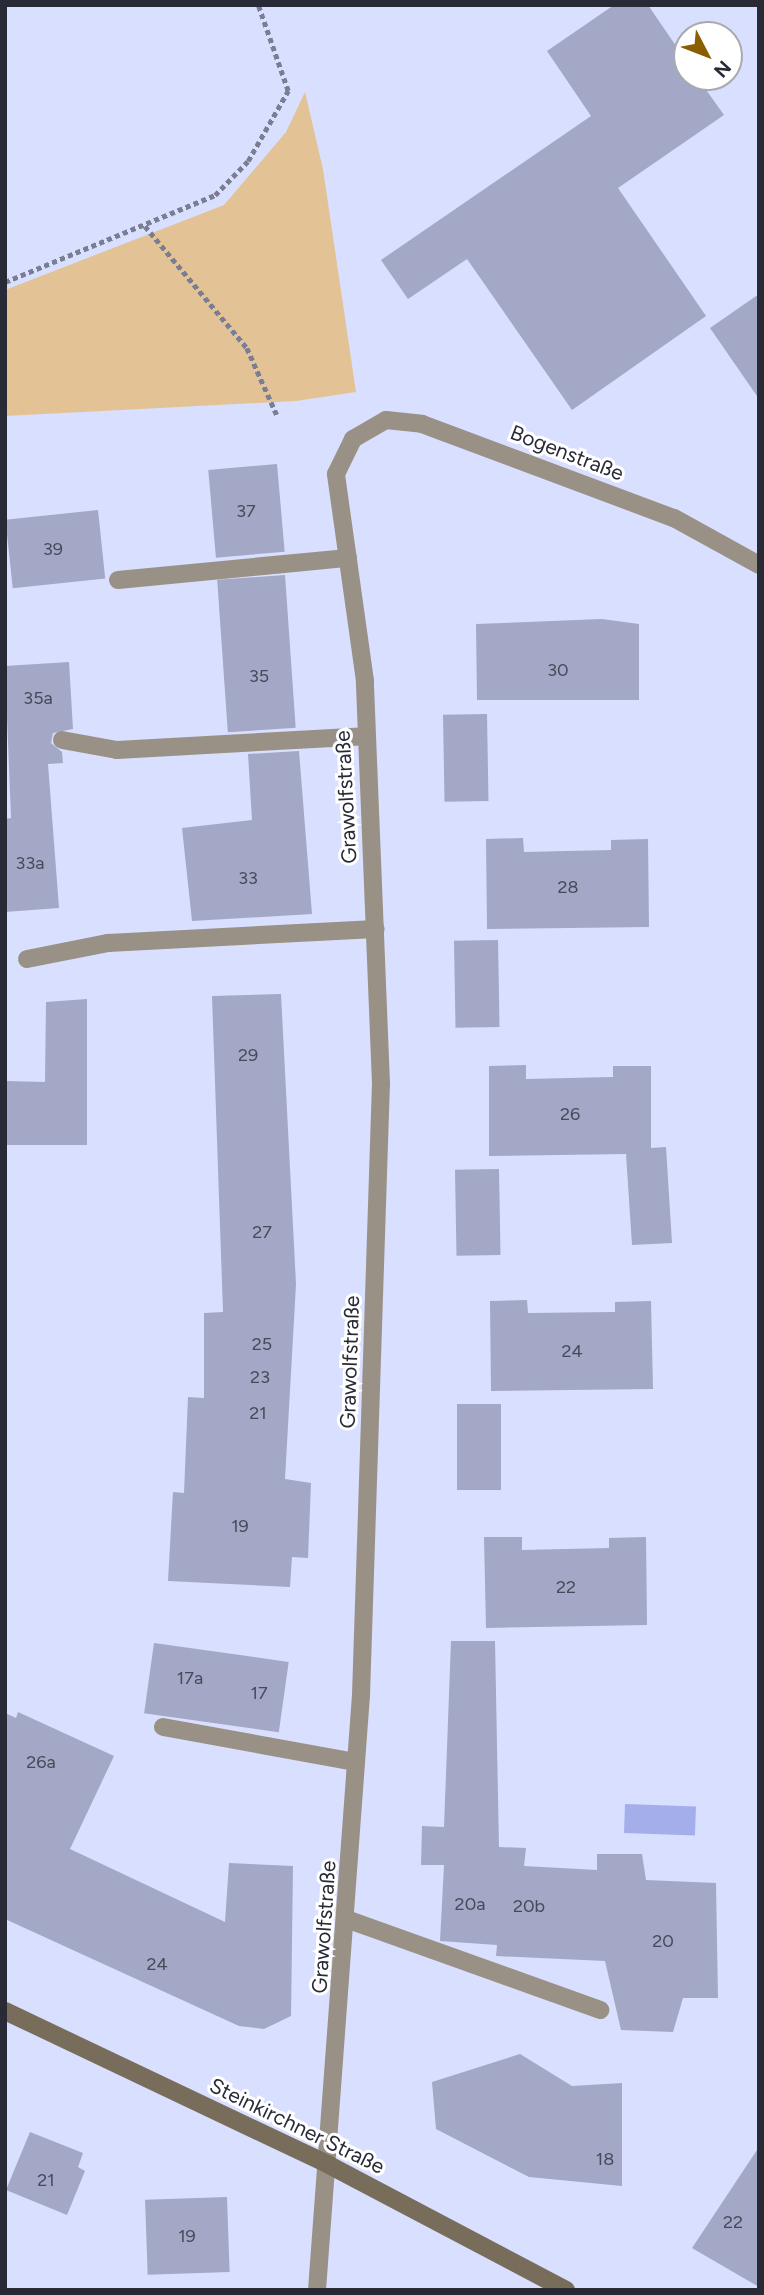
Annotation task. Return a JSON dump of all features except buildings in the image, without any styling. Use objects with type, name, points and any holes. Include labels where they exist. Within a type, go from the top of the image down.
[{"type":"street","name":"Bogenstraße","points":[[353,439],[386,420],[422,424],[674,518],[759,565]]},
{"type":"street","name":"Grawolfstraße","points":[[317,2290],[349,1920],[381,1084],[376,929],[365,736],[365,681],[336,474],[353,439]]},
{"type":"street","points":[[118,580],[348,558]]},
{"type":"street","points":[[62,740],[117,750],[365,736]]},
{"type":"street","points":[[27,959],[108,943],[376,929]]},
{"type":"street","points":[[163,1727],[356,1762]]},
{"type":"street","points":[[349,1920],[600,2010]]},
{"type":"street","name":"Steinkirchner Straße","points":[[5,2011],[329,2165],[566,2290]]},
{"type":"path","points":[[5,282],[215,195],[248,161],[288,91],[258,5]]},
{"type":"path","points":[[145,226],[247,348],[277,415]]},
{"type":"shaded area","points":[[305,92],[323,169],[356,392],[296,401],[5,416],[5,290],[224,205],[286,132]]},
{"type":"water","points":[[625,1804],[696,1806],[695,1835],[624,1833]]}]
